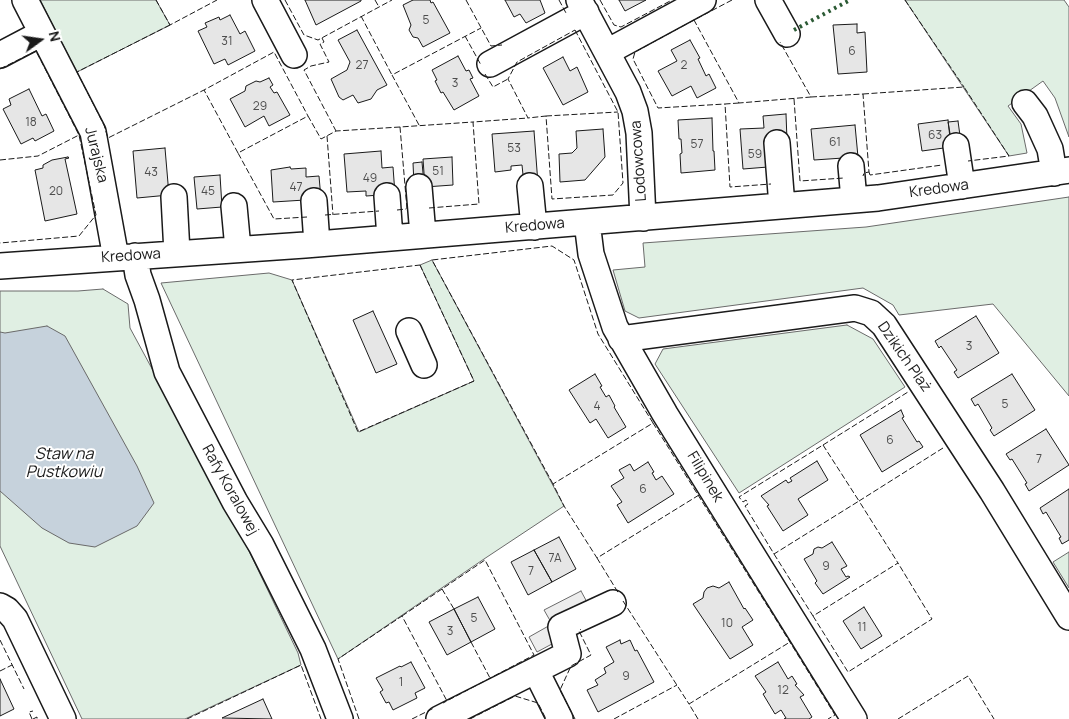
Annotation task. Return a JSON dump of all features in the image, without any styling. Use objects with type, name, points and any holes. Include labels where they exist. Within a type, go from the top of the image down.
[{"type":"street","name":"Jurajska","points":[[25,0],[93,132],[126,257]]},
{"type":"street","points":[[265,0],[294,55]]},
{"type":"street","points":[[607,52],[703,0]]},
{"type":"street","points":[[768,0],[787,34]]},
{"type":"street","name":"Lodowcowa","points":[[490,64],[582,6],[628,92],[635,111],[639,133],[642,218]]},
{"type":"street","points":[[0,54],[42,33]]},
{"type":"street","points":[[1025,103],[1035,116],[1061,172]]},
{"type":"street","points":[[777,143],[782,206]]},
{"type":"street","points":[[956,146],[962,186]]},
{"type":"street","points":[[851,166],[854,200]]},
{"type":"street","name":"Kredowa","points":[[0,266],[317,244],[878,198],[1061,172]]},
{"type":"street","points":[[530,186],[534,226]]},
{"type":"street","points":[[419,187],[423,235]]},
{"type":"street","points":[[387,196],[390,238]]},
{"type":"street","points":[[174,197],[177,253]]},
{"type":"street","points":[[314,201],[317,244]]},
{"type":"street","points":[[234,206],[238,249]]},
{"type":"street","name":"Filipinek","points":[[587,222],[591,254],[614,327],[732,524],[854,719]]},
{"type":"street","name":"Rafy Koralowej","points":[[126,257],[138,274],[167,372],[261,545],[300,623],[325,679],[340,719]]},
{"type":"street","name":"Dzikich Plaż","points":[[621,339],[854,308],[871,313],[884,325],[992,491],[1069,617]]},
{"type":"street","points":[[409,331],[424,365]]},
{"type":"street","points":[[439,719],[568,654],[561,627],[612,603]]},
{"type":"street","points":[[0,606],[7,610],[15,619],[63,719]]},
{"type":"street","points":[[536,671],[560,719]]},
{"type":"green space","points":[[40,0],[156,0],[170,25],[77,72]]},
{"type":"green space","points":[[905,0],[1064,0],[1069,7],[1069,137],[1055,98],[1043,81],[1008,106],[1021,124],[1027,153],[1009,156]]},
{"type":"green space","points":[[1069,197],[1069,396],[993,304],[899,315],[893,305],[863,288],[639,318],[625,311],[613,270],[645,267],[643,243],[866,227]]},
{"type":"green space","points":[[432,260],[564,506],[338,659],[161,283],[269,273],[292,280],[359,432],[474,381],[420,265]]},
{"type":"green space","points":[[103,289],[128,304],[130,328],[236,524],[298,653],[301,665],[185,719],[82,719],[0,546],[0,291],[78,291]]},
{"type":"green space","points":[[847,325],[873,339],[905,387],[739,493],[655,364],[663,349]]},
{"type":"green space","points":[[1069,552],[1069,588],[1053,562]]},
{"type":"shaded area","points":[[581,591],[588,604],[617,609],[537,652],[529,637],[552,624],[544,610]]},
{"type":"water","name":"Staw na Pustkowiu","points":[[47,326],[65,336],[137,466],[154,503],[137,526],[95,547],[69,543],[42,528],[0,491],[0,332],[5,333]]},
{"type":"building","points":[[305,0],[361,0],[361,1],[316,25]]},
{"type":"building","points":[[413,0],[430,0],[431,3],[433,2],[450,33],[423,47],[418,38],[413,37],[409,30],[411,25],[403,5]]},
{"type":"building","points":[[505,0],[540,0],[545,13],[526,23],[520,14],[514,17]]},
{"type":"building","points":[[619,0],[646,0],[625,11]]},
{"type":"building","points":[[230,15],[240,34],[245,31],[255,51],[228,65],[225,59],[214,64],[198,31],[207,27],[205,23],[219,17],[220,20]]},
{"type":"building","points":[[857,24],[857,33],[865,32],[867,72],[838,74],[833,25]]},
{"type":"building","points":[[357,30],[387,85],[377,90],[371,99],[358,103],[353,95],[343,100],[339,97],[331,79],[347,70],[350,62],[338,40]]},
{"type":"building","points":[[690,40],[700,58],[698,59],[706,76],[709,74],[716,88],[697,98],[691,86],[672,96],[658,71],[677,61],[671,50]]},
{"type":"building","points":[[458,56],[466,71],[469,70],[473,78],[470,79],[479,96],[454,110],[443,92],[441,93],[432,70]]},
{"type":"building","points":[[563,57],[570,71],[577,67],[588,92],[563,105],[543,68]]},
{"type":"building","points":[[269,78],[273,85],[270,87],[274,93],[277,92],[290,115],[269,126],[264,116],[245,127],[230,99],[245,91],[246,86]]},
{"type":"building","points":[[29,89],[42,116],[46,114],[54,131],[35,141],[33,138],[21,144],[3,109],[11,105],[9,99]]},
{"type":"building","points":[[786,114],[787,140],[768,167],[743,169],[740,129],[764,128],[763,116]]},
{"type":"building","points":[[712,118],[715,170],[681,173],[680,154],[682,153],[678,120]]},
{"type":"building","points":[[948,120],[951,147],[922,151],[918,124]]},
{"type":"building","points":[[958,121],[961,143],[952,145],[948,122]]},
{"type":"building","points":[[855,125],[858,157],[814,160],[811,129]]},
{"type":"building","points":[[603,129],[605,157],[585,180],[560,182],[559,154],[572,153],[577,148],[576,131]]},
{"type":"building","points":[[534,131],[538,184],[524,185],[522,165],[511,166],[511,170],[495,172],[492,134]]},
{"type":"building","points":[[165,148],[169,195],[137,198],[133,151]]},
{"type":"building","points":[[381,151],[382,168],[393,167],[395,194],[366,196],[366,191],[347,192],[344,154]]},
{"type":"building","points":[[68,157],[65,159],[77,214],[45,221],[35,170],[43,168],[43,165],[52,160]]},
{"type":"building","points":[[452,157],[453,185],[425,187],[423,159]]},
{"type":"building","points":[[422,162],[424,184],[414,185],[413,163]]},
{"type":"building","points":[[290,167],[291,169],[306,168],[306,177],[319,176],[321,199],[273,202],[271,170]]},
{"type":"building","points":[[220,175],[222,207],[197,209],[194,177]]},
{"type":"building","points":[[373,311],[397,364],[376,373],[353,320]]},
{"type":"building","points":[[976,316],[999,353],[958,378],[954,372],[957,370],[941,346],[939,348],[935,341]]},
{"type":"building","points":[[595,374],[602,386],[600,387],[606,397],[609,395],[626,427],[608,438],[596,419],[590,423],[569,390]]},
{"type":"building","points":[[1012,374],[1035,410],[994,436],[990,430],[992,428],[978,404],[975,406],[971,399]]},
{"type":"building","points":[[901,410],[904,417],[902,418],[917,442],[919,441],[923,447],[882,472],[860,435]]},
{"type":"building","points":[[1046,429],[1069,465],[1029,491],[1025,484],[1027,483],[1012,459],[1010,460],[1006,454]]},
{"type":"building","points":[[817,461],[828,480],[798,499],[808,515],[783,531],[767,506],[769,505],[761,496],[786,480],[788,483],[792,481],[790,478]]},
{"type":"building","points":[[648,462],[656,480],[662,476],[674,494],[628,523],[617,505],[622,502],[611,486],[624,478],[619,470],[630,464],[634,471]]},
{"type":"building","points":[[1069,489],[1069,540],[1062,544],[1059,538],[1061,537],[1046,512],[1043,514],[1040,508]]},
{"type":"building","points":[[559,537],[576,569],[552,582],[534,550]]},
{"type":"building","points":[[832,542],[847,566],[841,569],[846,577],[850,577],[823,594],[815,583],[817,581],[804,559],[813,554],[814,549],[822,548]]},
{"type":"building","points":[[534,550],[552,582],[528,595],[511,562]]},
{"type":"building","points":[[729,582],[744,609],[753,620],[742,627],[753,645],[730,659],[693,604],[703,598],[707,588],[713,586],[719,588]]},
{"type":"building","points":[[478,597],[495,629],[471,642],[454,609]]},
{"type":"building","points":[[864,607],[882,636],[861,649],[843,621]]},
{"type":"building","points":[[454,609],[471,642],[447,655],[429,622]]},
{"type":"building","points":[[620,640],[621,644],[630,640],[654,682],[598,712],[587,690],[598,685],[595,680],[606,673],[604,668],[614,662],[606,647]]},
{"type":"building","points":[[411,662],[425,688],[415,693],[417,698],[393,710],[389,702],[386,703],[380,692],[383,690],[376,678]]},
{"type":"building","points":[[778,662],[788,679],[792,676],[797,684],[795,685],[804,695],[800,697],[812,717],[809,719],[784,719],[786,718],[781,710],[775,714],[763,694],[766,692],[755,676]]},
{"type":"building","points":[[0,679],[14,709],[0,716]]},
{"type":"building","points":[[263,699],[272,719],[222,718]]},
{"type":"hedge","points":[[794,30],[850,0]]},
{"type":"fence","points":[[156,0],[170,25],[217,0]]},
{"type":"fence","points":[[285,0],[304,35],[318,40],[392,0]]},
{"type":"fence","points":[[375,0],[379,7]]},
{"type":"fence","points":[[466,0],[491,46],[502,45]]},
{"type":"fence","points":[[559,0],[566,13]]},
{"type":"fence","points":[[600,0],[614,25],[621,27],[672,0]]},
{"type":"fence","points":[[732,0],[694,20],[739,103],[811,97],[780,42]]},
{"type":"fence","points":[[905,0],[964,87]]},
{"type":"fence","points":[[361,16],[392,75]]},
{"type":"fence","points":[[694,20],[635,52],[633,59],[658,108],[725,104]]},
{"type":"fence","points":[[170,25],[77,72],[104,125],[108,138],[204,90]]},
{"type":"fence","points":[[419,125],[392,75],[481,28]]},
{"type":"fence","points":[[575,30],[618,112],[623,183],[613,195],[552,199],[546,116],[528,118],[508,79],[517,62],[575,30]]},
{"type":"fence","points":[[465,36],[481,65]]},
{"type":"fence","points":[[322,38],[324,42],[320,44],[329,62],[311,66],[304,70],[336,131]]},
{"type":"fence","points":[[0,69],[36,51],[79,135]]},
{"type":"fence","points":[[238,153],[204,90],[274,52],[308,116]]},
{"type":"fence","points":[[485,74],[493,87],[508,79]]},
{"type":"fence","points":[[863,94],[964,87],[1009,156],[968,161]]},
{"type":"fence","points":[[811,97],[863,94],[869,172],[864,173],[863,176]]},
{"type":"fence","points":[[794,99],[800,181],[844,178]]},
{"type":"fence","points":[[739,103],[725,104],[730,187],[771,184]]},
{"type":"fence","points":[[546,116],[618,112]]},
{"type":"fence","points":[[307,217],[274,219],[238,153],[308,116],[321,139],[336,131],[400,127]]},
{"type":"fence","points":[[429,208],[479,204],[473,122],[528,118]]},
{"type":"fence","points":[[407,209],[400,127],[473,122]]},
{"type":"fence","points":[[0,160],[38,156],[79,135],[96,215],[79,236],[0,243]]},
{"type":"fence","points":[[327,136],[333,215]]},
{"type":"fence","points":[[869,172],[870,175],[942,165]]},
{"type":"fence","points":[[397,210],[406,209]]},
{"type":"fence","points":[[325,215],[379,211]]},
{"type":"fence","points":[[553,484],[432,260],[552,246],[574,260],[598,334],[653,423]]},
{"type":"fence","points":[[420,265],[474,381],[358,432],[292,280],[420,265]]},
{"type":"fence","points":[[823,445],[908,392]]},
{"type":"fence","points":[[699,495],[597,558],[564,506],[553,484],[653,423],[775,618],[835,715],[828,719]]},
{"type":"fence","points":[[823,445],[859,501],[774,554],[745,506],[748,504],[746,500],[743,502],[739,497],[823,445]]},
{"type":"fence","points":[[774,554],[813,616],[898,563],[859,501],[943,448]]},
{"type":"fence","points":[[597,558],[619,594]]},
{"type":"fence","points":[[402,616],[485,560],[534,655],[443,703]]},
{"type":"fence","points":[[813,616],[848,672],[932,619],[898,563]]},
{"type":"fence","points":[[442,589],[454,609]]},
{"type":"fence","points":[[623,601],[689,704]]},
{"type":"fence","points":[[359,719],[338,659],[402,616],[447,701]]},
{"type":"fence","points":[[575,719],[560,690],[571,666],[591,655],[579,631],[581,629]]},
{"type":"fence","points":[[0,640],[24,689]]},
{"type":"fence","points":[[471,642],[490,678]]},
{"type":"fence","points":[[698,719],[689,704],[790,642]]},
{"type":"fence","points":[[0,671],[12,665]]},
{"type":"fence","points":[[187,719],[301,665],[321,719]]},
{"type":"fence","points":[[898,719],[968,676],[994,719]]},
{"type":"fence","points":[[614,719],[677,685]]},
{"type":"fence","points":[[470,719],[515,696],[538,703],[546,719]]},
{"type":"fence","points":[[412,719],[434,708]]},
{"type":"fence","points":[[32,719],[29,712],[33,711]]},
{"type":"fence","points":[[33,719],[37,717],[37,719]]}]
